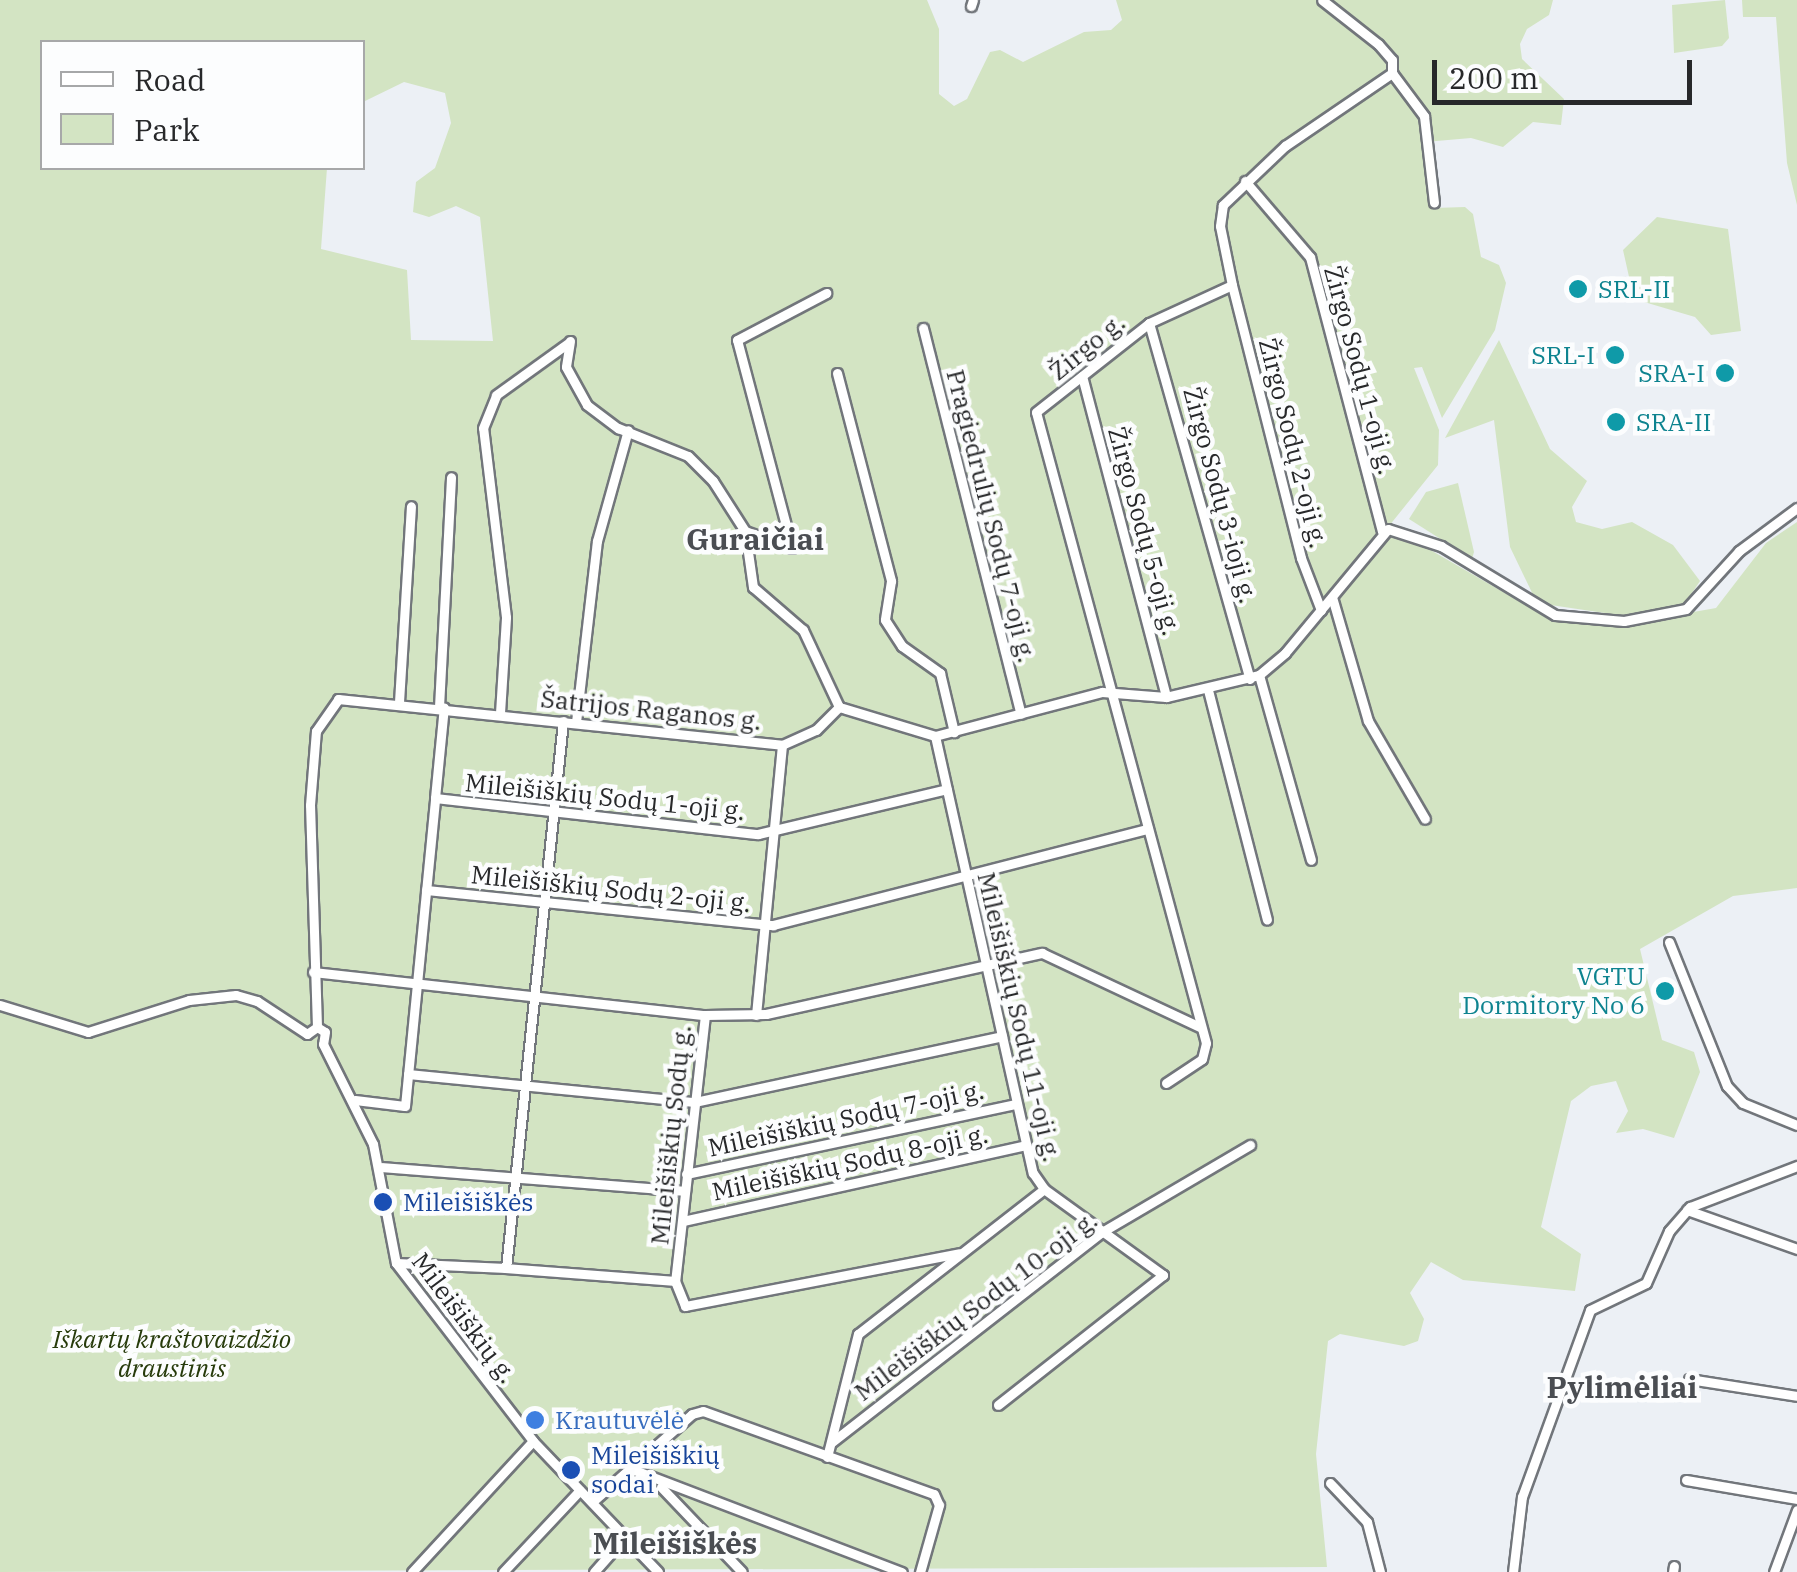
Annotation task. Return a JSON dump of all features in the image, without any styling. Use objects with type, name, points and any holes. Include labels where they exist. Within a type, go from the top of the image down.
[{"type":"street","points":[[1322,0],[1378,44],[1392,60],[1392,72],[1424,116],[1434,202]]},
{"type":"street","points":[[1232,284],[1221,212],[1245,180],[1392,72]]},
{"type":"street","name":"Žirgo Sodų 1-oji g.","points":[[1245,180],[1314,270],[1382,532]]},
{"type":"street","name":"Žirgo g.","points":[[1166,1082],[1202,1059],[1200,1026],[1180,932],[1148,829],[1036,412],[1149,323],[1232,284]]},
{"type":"street","name":"Žirgo Sodų 2-oji g.","points":[[1232,284],[1301,558],[1321,610]]},
{"type":"street","points":[[745,531],[792,548],[738,340],[826,293]]},
{"type":"street","name":"Žirgo Sodų 3-ioji g.","points":[[1149,323],[1311,860]]},
{"type":"street","name":"Pragiedrulių Sodų 7-oji g.","points":[[923,328],[1021,714]]},
{"type":"street","points":[[500,713],[506,617],[483,428],[496,395],[570,340],[566,367],[579,396],[609,423],[706,472],[745,531],[754,587],[802,630],[839,707],[935,736],[1114,691],[1166,698],[1254,677],[1321,610],[1382,532],[1401,528],[1441,546],[1555,615],[1643,620],[1696,602],[1739,551],[1797,508]]},
{"type":"street","points":[[838,373],[891,580],[885,620],[902,646],[940,672],[954,732]]},
{"type":"street","name":"Žirgo Sodų 5-oji g.","points":[[1082,376],[1166,698]]},
{"type":"street","points":[[576,722],[597,542],[628,430]]},
{"type":"street","points":[[435,798],[451,477]]},
{"type":"street","points":[[399,702],[411,506]]},
{"type":"street","points":[[1332,596],[1368,721],[1425,819]]},
{"type":"street","points":[[1208,690],[1267,920]]},
{"type":"street","name":"Šatrijos Raganos g.","points":[[322,1044],[324,1032],[312,1030],[310,804],[320,717],[338,698],[782,745],[800,741],[839,707]]},
{"type":"street","points":[[506,1268],[563,720]]},
{"type":"street","name":"Mileišiškių Sodų 11-oji g.","points":[[935,736],[987,962],[1014,1104],[1044,1190],[1163,1274],[998,1405]]},
{"type":"street","points":[[756,1015],[782,745]]},
{"type":"street","name":"Mileišiškių Sodų 1-oji g.","points":[[355,1100],[402,1108],[435,798],[772,830],[947,789]]},
{"type":"street","points":[[966,874],[1148,829]]},
{"type":"street","name":"Mileišiškių Sodų 2-oji g.","points":[[426,890],[762,926],[966,874]]},
{"type":"street","points":[[1669,942],[1728,1086],[1743,1103],[1797,1126]]},
{"type":"street","points":[[704,1016],[756,1015],[987,962],[1052,956],[1200,1026]]},
{"type":"street","name":"Mileišiškių Sodų g.","points":[[312,972],[704,1016],[675,1282],[680,1303],[697,1308],[959,1253]]},
{"type":"street","points":[[0,1005],[88,1032],[189,1000],[236,995],[257,1001],[312,1030],[311,1045],[322,1044]]},
{"type":"street","points":[[408,1074],[695,1102],[1002,1036]]},
{"type":"street","name":"Mileišiškių g.","points":[[322,1044],[355,1100],[382,1167],[387,1237],[396,1263],[532,1441],[658,1572]]},
{"type":"street","name":"Mileišiškių Sodų 7-oji g.","points":[[686,1174],[1014,1104]]},
{"type":"street","name":"Mileišiškių Sodų 8-oji g.","points":[[683,1221],[1026,1145]]},
{"type":"street","name":"Mileišiškių Sodų 10-oji g.","points":[[832,1442],[1100,1233],[1250,1145]]},
{"type":"street","points":[[1513,1572],[1522,1498],[1581,1326],[1599,1304],[1646,1284],[1669,1232],[1687,1210],[1797,1166]]},
{"type":"street","points":[[382,1167],[685,1191]]},
{"type":"street","points":[[827,1457],[858,1334],[1044,1190]]},
{"type":"street","points":[[1687,1210],[1797,1249]]},
{"type":"street","points":[[396,1263],[675,1282]]},
{"type":"street","points":[[1688,1379],[1797,1396]]},
{"type":"street","points":[[592,1502],[700,1411],[938,1499],[920,1572]]},
{"type":"street","points":[[412,1572],[532,1441]]},
{"type":"street","points":[[628,1468],[902,1572]]},
{"type":"street","points":[[1686,1480],[1797,1499]]},
{"type":"street","points":[[657,1482],[742,1572]]},
{"type":"street","points":[[1330,1483],[1345,1492],[1373,1534],[1380,1572]]},
{"type":"street","points":[[504,1572],[580,1490]]},
{"type":"street","points":[[1774,1572],[1797,1510]]},
{"type":"street","points":[[594,1572],[625,1537]]},
{"type":"green space","name":"Iškartų kraštovaizdžio draustinis","points":[[0,0],[927,0],[939,29],[939,94],[954,106],[967,99],[990,52],[1000,50],[1023,62],[1084,32],[1111,30],[1122,20],[1116,0],[1553,0],[1549,15],[1527,29],[1520,44],[1522,59],[1564,99],[1561,125],[1533,122],[1503,147],[1471,138],[1425,142],[1434,208],[1465,207],[1473,214],[1481,257],[1499,265],[1506,283],[1495,330],[1442,418],[1422,367],[1414,368],[1439,430],[1438,465],[1389,526],[1548,618],[1614,626],[1716,608],[1766,543],[1797,522],[1797,888],[1733,896],[1640,949],[1662,1040],[1694,1052],[1700,1072],[1674,1138],[1643,1129],[1616,1133],[1628,1111],[1616,1081],[1591,1086],[1571,1101],[1541,1227],[1581,1254],[1575,1291],[1463,1280],[1431,1262],[1410,1293],[1424,1319],[1418,1341],[1404,1346],[1340,1334],[1328,1341],[1316,1454],[1327,1567],[0,1572]],"holes":[[[40,40],[365,40],[365,101],[404,82],[445,93],[451,123],[435,168],[416,182],[413,212],[429,217],[456,206],[480,217],[493,341],[411,340],[407,270],[321,249],[327,170],[40,170]]]},
{"type":"green space","points":[[1725,0],[1729,38],[1722,46],[1674,53],[1672,5]]},
{"type":"green space","points":[[1742,0],[1797,0],[1797,205],[1787,163],[1776,17],[1743,17]]},
{"type":"green space","points":[[1657,217],[1728,229],[1741,331],[1711,335],[1695,317],[1634,299],[1623,250]]},
{"type":"green space","points":[[1499,340],[1550,449],[1587,481],[1572,507],[1576,522],[1602,529],[1632,522],[1673,545],[1700,581],[1684,605],[1625,616],[1537,603],[1510,547],[1494,420],[1445,438]]},
{"type":"green space","points":[[1458,483],[1474,552],[1472,559],[1409,519],[1426,492]]},
{"type":"place","name":"SRL-II","points":[[1578,289]]},
{"type":"place","name":"SRL-I","points":[[1615,355]]},
{"type":"place","name":"SRA-I","points":[[1725,373]]},
{"type":"place","name":"SRA-II","points":[[1616,422]]},
{"type":"place","name":"VGTU Dormitory No 6","points":[[1665,991]]},
{"type":"place","name":"Mileišiškės","points":[[383,1202]]},
{"type":"place","name":"Krautuvėlė","points":[[535,1420]]},
{"type":"place","name":"Mileišiškių sodai","points":[[571,1470]]},
{"type":"district","name":"Guraičiai","points":[[755,539]]},
{"type":"district","name":"Pylimėliai","points":[[1622,1387]]},
{"type":"district","name":"Mileišiškės","points":[[675,1543]]}]
